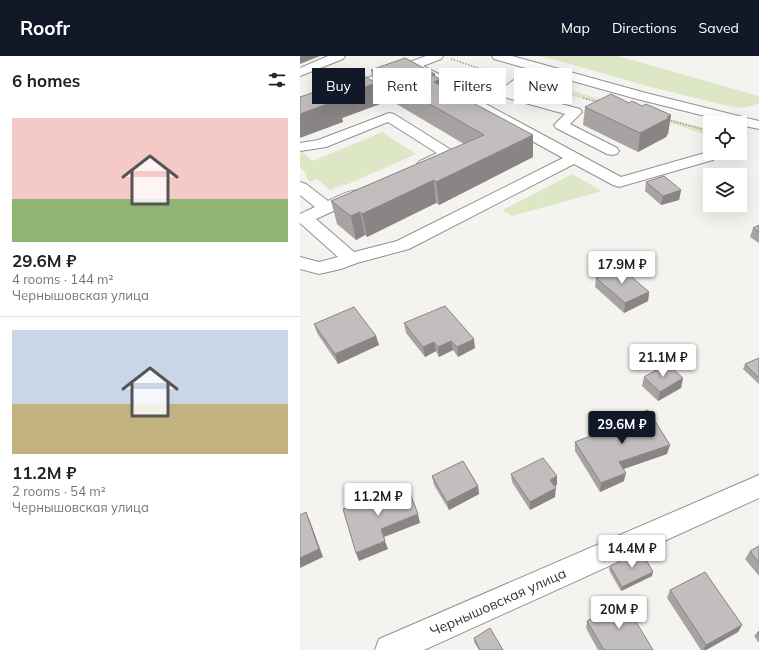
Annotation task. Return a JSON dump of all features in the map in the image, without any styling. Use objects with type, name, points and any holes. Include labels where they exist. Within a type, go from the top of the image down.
[{"type":"main road","points":[[498,56],[539,68]]},
{"type":"main road","points":[[572,77],[642,96],[759,124]]},
{"type":"street","points":[[300,72],[339,56]]},
{"type":"street","points":[[300,108],[414,66],[436,56]]},
{"type":"street","points":[[414,66],[457,89],[466,99],[619,182],[703,158]]},
{"type":"street","points":[[514,86],[505,93],[514,95]]},
{"type":"street","points":[[546,104],[575,112],[561,125],[612,151]]},
{"type":"street","points":[[300,147],[321,144],[389,117],[448,154],[412,170]]},
{"type":"street","points":[[300,263],[319,268],[335,265],[351,258],[403,245],[574,158]]},
{"type":"street","points":[[300,187],[326,208]]},
{"type":"street","points":[[302,216],[326,208],[369,189]]},
{"type":"street","points":[[302,216],[351,258]]},
{"type":"street","name":"Чернышовская улица","points":[[390,650],[759,486]]},
{"type":"green space","points":[[538,56],[618,56],[759,96],[759,103],[746,107],[732,107],[643,85]]},
{"type":"green space","points":[[572,91],[703,128],[703,134],[649,116],[572,96]]},
{"type":"green space","points":[[382,132],[416,154],[346,185],[344,184],[330,190],[317,179],[309,182],[305,172],[300,168],[300,153],[302,152],[313,161]]},
{"type":"green space","points":[[572,174],[602,191],[512,216],[503,210]]},
{"type":"building","points":[[405,58],[424,68],[377,68]]},
{"type":"building","points":[[431,72],[435,74],[432,75],[439,78],[434,82],[439,85],[439,104],[475,104],[533,135],[436,182],[434,180],[362,214],[360,212],[351,216],[331,201],[484,135],[430,104]]},
{"type":"building","points":[[365,77],[373,81],[373,84],[365,87]]},
{"type":"building","points":[[312,93],[312,104],[327,104],[300,114],[300,97]]},
{"type":"building","points":[[611,94],[629,103],[632,101],[642,106],[646,104],[671,115],[667,117],[669,118],[640,133],[585,107]]},
{"type":"building","points":[[664,176],[681,190],[663,196],[646,182]]},
{"type":"building","points":[[759,225],[759,232],[753,228]]},
{"type":"building","points":[[620,267],[649,292],[625,303],[596,278]]},
{"type":"building","points":[[445,306],[474,339],[457,347],[451,341],[438,347],[434,342],[423,347],[404,323]]},
{"type":"building","points":[[354,307],[376,336],[335,354],[314,324]]},
{"type":"building","points":[[759,358],[759,378],[745,364]]},
{"type":"building","points":[[667,364],[683,378],[660,392],[644,377]]},
{"type":"building","points":[[648,410],[670,445],[619,462],[626,473],[601,483],[575,442],[621,424],[618,420]]},
{"type":"building","points":[[543,458],[557,476],[550,480],[556,488],[530,502],[511,474]]},
{"type":"building","points":[[463,461],[478,486],[447,502],[432,476]]},
{"type":"building","points":[[407,485],[418,514],[381,529],[385,541],[356,553],[343,509]]},
{"type":"building","points":[[306,512],[319,549],[300,558],[300,515]]},
{"type":"building","points":[[759,546],[759,563],[750,551]]},
{"type":"building","points":[[641,551],[653,572],[622,587],[610,566]]},
{"type":"building","points":[[705,572],[742,625],[706,645],[670,590]]},
{"type":"building","points":[[624,602],[653,650],[604,650],[587,621]]},
{"type":"building","points":[[490,628],[503,650],[480,650],[474,638]]}]
